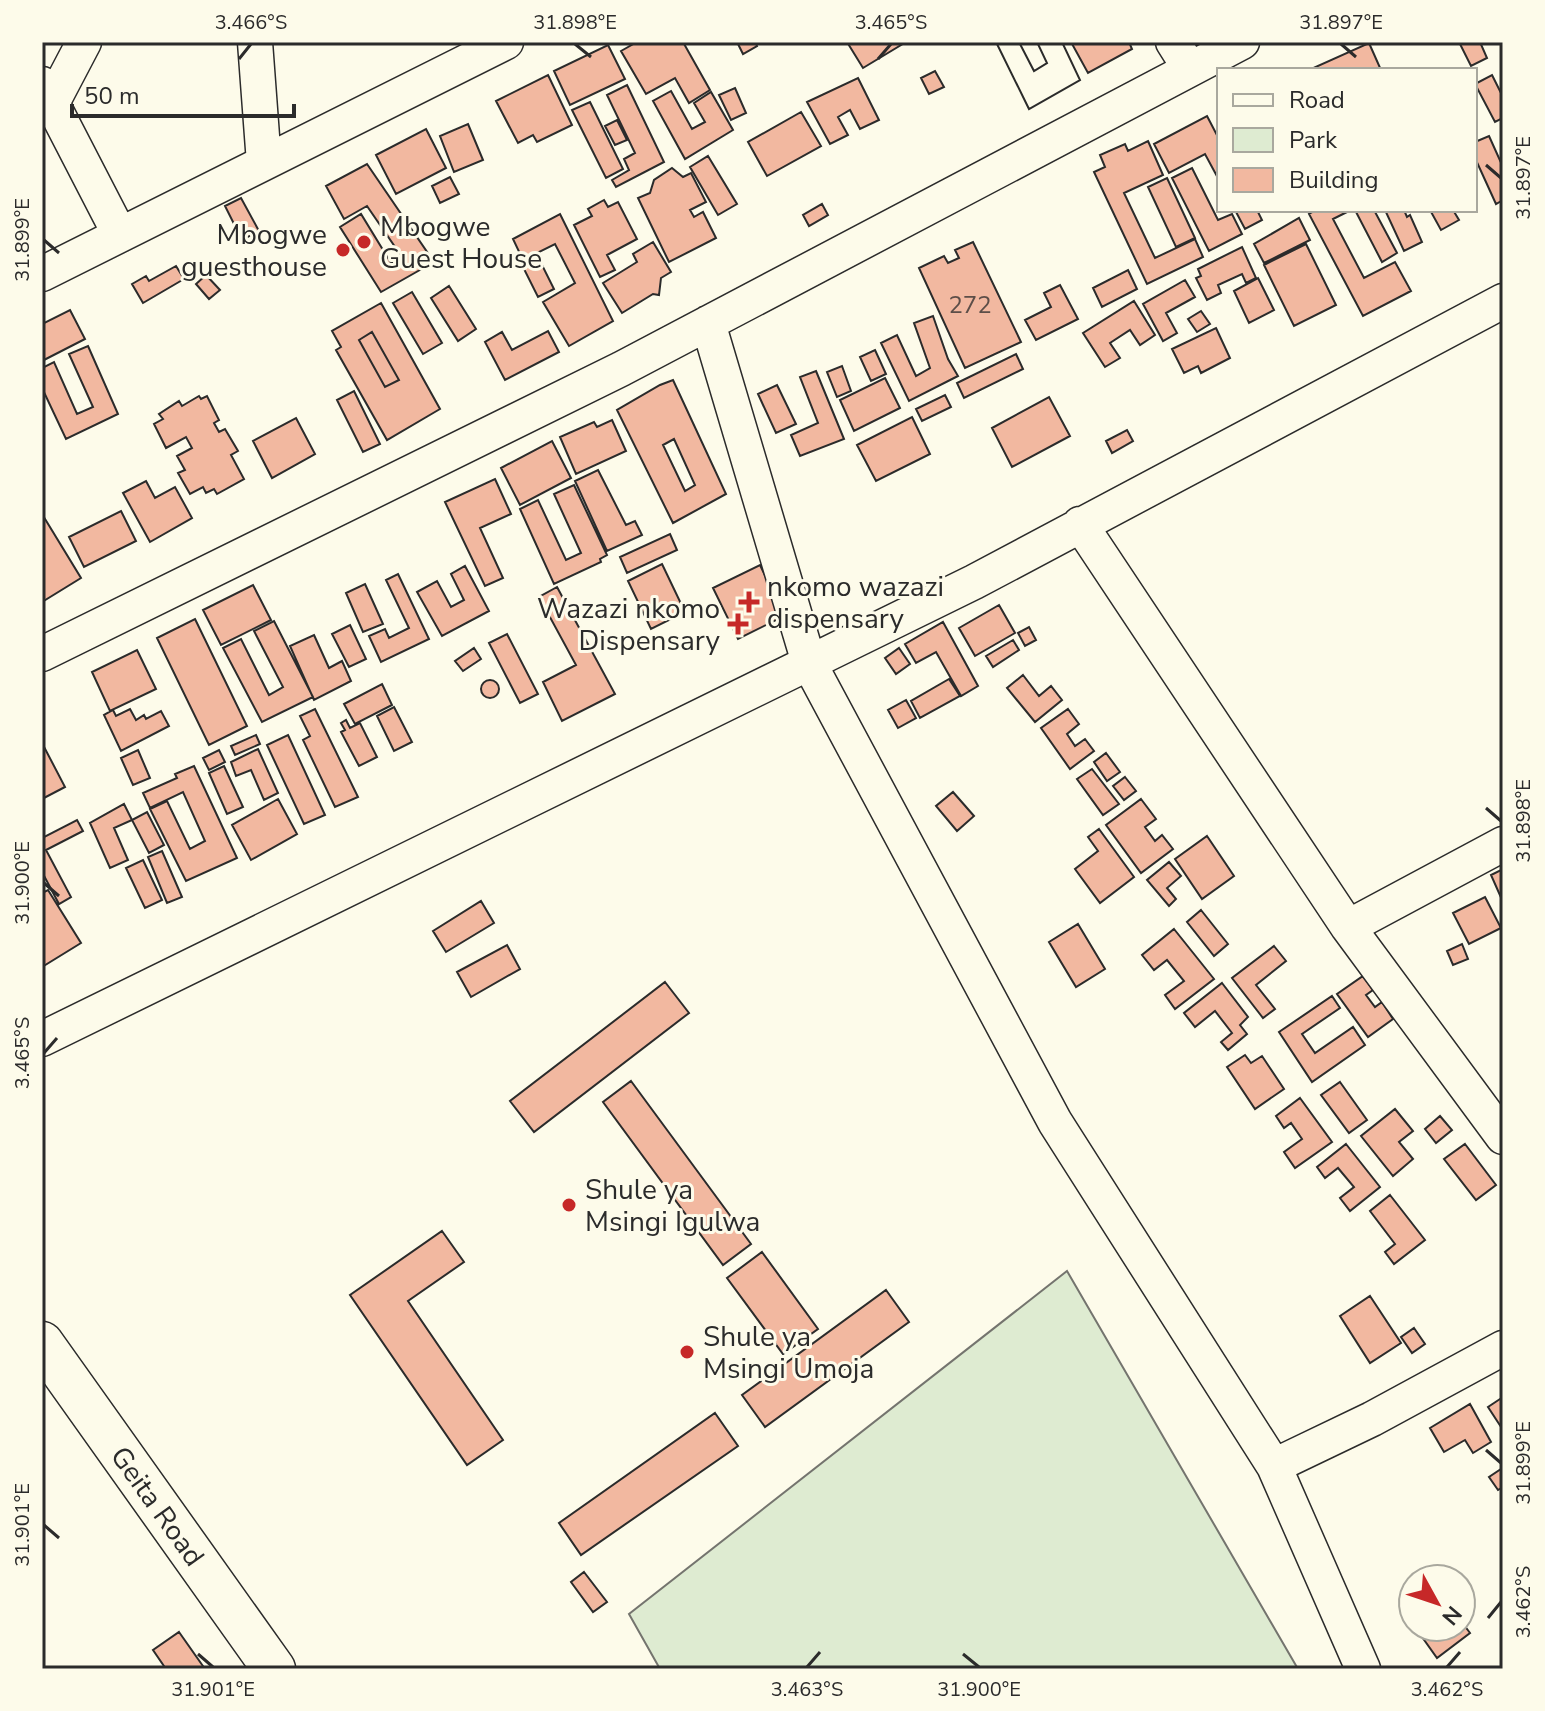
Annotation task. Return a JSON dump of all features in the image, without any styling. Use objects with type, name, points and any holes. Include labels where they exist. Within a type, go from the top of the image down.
[{"type":"main road","name":"Geita Road","points":[[42,1343],[274,1669]]},
{"type":"street","points":[[84,42],[47,94],[120,235]]},
{"type":"street","points":[[255,42],[264,163]]},
{"type":"street","points":[[42,274],[506,42]]},
{"type":"street","points":[[42,654],[621,369],[1182,56],[1242,42]]},
{"type":"street","points":[[42,1039],[974,582],[1503,301]]},
{"type":"street","points":[[708,323],[809,663],[1055,1122],[1274,1466],[1363,1669]]},
{"type":"street","points":[[1080,524],[1348,927],[1503,1137]]},
{"type":"street","points":[[1348,927],[1503,844]]},
{"type":"street","points":[[1274,1466],[1372,1419],[1503,1348]]},
{"type":"green space","points":[[1067,1271],[1298,1669],[660,1669],[629,1614]]},
{"type":"building","points":[[637,42],[683,42],[710,90],[689,103],[675,78],[646,94],[621,51]]},
{"type":"building","points":[[737,42],[755,42],[757,46],[743,54]]},
{"type":"building","points":[[847,42],[906,42],[863,68]]},
{"type":"building","points":[[996,42],[1019,42],[1034,71],[1047,63],[1037,42],[1062,42],[1080,80],[1029,109]]},
{"type":"building","points":[[996,42],[1019,42],[1034,71],[1047,63],[1037,42],[1062,42],[1080,80],[1029,109]]},
{"type":"building","points":[[1071,42],[1129,42],[1132,49],[1088,73]]},
{"type":"building","points":[[1459,42],[1480,42],[1487,58],[1471,66]]},
{"type":"building","points":[[1369,43],[1380,68],[1313,68]]},
{"type":"building","points":[[608,45],[625,79],[570,105],[554,71]]},
{"type":"building","points":[[935,71],[944,87],[929,94],[921,78]]},
{"type":"building","points":[[548,75],[572,125],[537,142],[533,135],[518,143],[496,101]]},
{"type":"building","points":[[1492,75],[1503,97],[1503,118],[1495,122],[1477,83]]},
{"type":"building","points":[[858,78],[879,120],[860,129],[850,110],[838,117],[848,135],[830,144],[807,102]]},
{"type":"building","points":[[627,85],[664,162],[616,187],[612,180],[629,170],[624,159],[635,153],[607,95]]},
{"type":"building","points":[[735,88],[746,113],[731,120],[719,95]]},
{"type":"building","points":[[671,91],[692,129],[705,122],[694,103],[711,92],[733,130],[685,159],[653,101]]},
{"type":"building","points":[[590,102],[623,169],[606,178],[572,110]]},
{"type":"building","points":[[801,112],[821,146],[767,176],[748,142]]},
{"type":"building","points":[[1207,116],[1217,135],[1217,176],[1205,154],[1169,173],[1154,144]]},
{"type":"building","points":[[617,120],[627,140],[615,145],[605,126]]},
{"type":"building","points":[[468,124],[483,160],[454,172],[440,136]]},
{"type":"building","points":[[426,129],[446,168],[396,194],[376,155]]},
{"type":"building","points":[[1489,136],[1503,167],[1503,200],[1496,204],[1477,162],[1477,141]]},
{"type":"building","points":[[1148,141],[1163,175],[1124,193],[1155,258],[1195,239],[1203,257],[1147,284],[1094,172],[1105,167],[1100,155],[1125,144],[1128,151]]},
{"type":"building","points":[[708,156],[737,204],[718,215],[690,167]]},
{"type":"building","name":"Mbogwe Guest House","points":[[367,164],[434,262],[381,292],[340,227],[361,214],[391,263],[402,257],[367,206],[344,219],[326,186]]},
{"type":"building","points":[[672,168],[683,177],[691,173],[706,202],[690,210],[694,217],[703,212],[716,238],[669,262],[638,198],[650,193],[654,180]]},
{"type":"building","points":[[1192,168],[1218,220],[1232,214],[1242,234],[1209,251],[1172,178]]},
{"type":"building","points":[[450,177],[459,194],[440,203],[432,186]]},
{"type":"building","points":[[1167,178],[1195,238],[1176,247],[1148,187]]},
{"type":"building","points":[[241,198],[259,231],[242,240],[225,206]]},
{"type":"building","points":[[604,200],[608,207],[618,202],[637,239],[607,255],[615,270],[600,277],[574,225],[592,216],[588,209]]},
{"type":"building","points":[[822,204],[828,215],[809,226],[803,215]]},
{"type":"building","points":[[1236,212],[1258,212],[1262,220],[1245,229]]},
{"type":"building","points":[[1347,212],[1333,219],[1364,278],[1395,262],[1411,291],[1363,316],[1309,214]]},
{"type":"building","points":[[1356,212],[1375,212],[1397,253],[1382,262]]},
{"type":"building","points":[[1386,212],[1410,215],[1422,242],[1404,251]]},
{"type":"building","points":[[1431,212],[1454,212],[1459,220],[1441,230]]},
{"type":"building","points":[[560,214],[613,321],[569,346],[543,302],[575,283],[555,244],[523,260],[513,239]]},
{"type":"building","points":[[1299,218],[1310,240],[1264,263],[1254,244]]},
{"type":"building","points":[[653,242],[671,272],[661,278],[659,295],[653,294],[622,313],[603,283],[637,262],[633,254]]},
{"type":"building","points":[[973,242],[1021,342],[965,368],[919,268],[944,256],[948,263],[959,258],[955,250]]},
{"type":"building","points":[[1306,244],[1336,305],[1294,326],[1264,265]]},
{"type":"building","points":[[1242,247],[1256,278],[1246,283],[1242,274],[1218,285],[1221,293],[1207,300],[1196,278],[1201,276],[1198,269]]},
{"type":"building","points":[[536,253],[554,289],[538,297],[520,261]]},
{"type":"building","points":[[176,266],[184,279],[143,303],[132,284],[146,276],[149,281]]},
{"type":"building","points":[[1128,270],[1137,289],[1102,307],[1093,288]]},
{"type":"building","points":[[206,275],[220,290],[209,299],[196,284]]},
{"type":"building","points":[[1258,278],[1274,310],[1249,323],[1234,291]]},
{"type":"building","points":[[1185,280],[1195,297],[1166,313],[1177,333],[1163,341],[1143,304]]},
{"type":"building","points":[[1060,285],[1078,319],[1036,340],[1025,320],[1051,307],[1044,293]]},
{"type":"building","points":[[449,286],[476,329],[458,341],[431,298]]},
{"type":"building","points":[[412,292],[442,343],[423,354],[393,303]]},
{"type":"building","points":[[1134,301],[1155,335],[1140,345],[1130,330],[1110,343],[1120,358],[1105,367],[1083,333]]},
{"type":"building","points":[[381,303],[440,409],[387,440],[336,350],[341,347],[332,331]],"holes":[[[372,332],[399,380],[385,387],[359,340]]]},
{"type":"building","points":[[70,310],[85,339],[42,361],[42,324]]},
{"type":"building","points":[[1201,311],[1210,324],[1197,332],[1188,319]]},
{"type":"building","points":[[933,316],[948,359],[958,376],[909,401],[881,343],[897,335],[916,376],[930,368],[914,323]]},
{"type":"building","points":[[1216,328],[1230,358],[1201,373],[1198,366],[1184,373],[1172,349]]},
{"type":"building","points":[[548,331],[559,352],[505,380],[485,342],[502,332],[512,350]]},
{"type":"building","points":[[372,332],[399,380],[385,387],[359,340]]},
{"type":"building","points":[[88,346],[118,414],[66,439],[42,388],[42,368],[54,362],[77,414],[93,407],[69,354]]},
{"type":"building","points":[[875,350],[886,374],[871,381],[860,357]]},
{"type":"building","points":[[1016,354],[1023,369],[964,398],[957,383]]},
{"type":"building","points":[[842,366],[851,391],[837,397],[827,372]]},
{"type":"building","points":[[816,371],[844,439],[800,456],[791,435],[818,423],[800,377]]},
{"type":"building","points":[[885,378],[900,408],[854,431],[840,400]]},
{"type":"building","points":[[673,380],[726,494],[673,523],[617,410]],"holes":[[[674,439],[695,485],[685,491],[663,445]]]},
{"type":"building","points":[[777,385],[796,424],[776,433],[758,394]]},
{"type":"building","points":[[354,391],[380,444],[363,452],[337,400]]},
{"type":"building","points":[[945,395],[951,407],[922,421],[916,409]]},
{"type":"building","points":[[199,396],[201,399],[207,396],[219,420],[214,423],[219,432],[225,429],[238,451],[231,455],[244,479],[217,494],[214,489],[206,493],[203,487],[190,494],[178,473],[185,470],[177,456],[192,448],[186,437],[166,448],[154,424],[163,419],[159,414],[179,401],[182,406]]},
{"type":"building","points":[[1049,397],[1070,436],[1012,467],[992,428]]},
{"type":"building","points":[[912,417],[930,454],[876,481],[857,445]]},
{"type":"building","points":[[296,418],[315,454],[272,478],[253,441]]},
{"type":"building","points":[[612,420],[626,451],[576,474],[560,437],[594,422],[597,427]]},
{"type":"building","points":[[1127,430],[1133,441],[1112,453],[1106,441]]},
{"type":"building","points":[[552,441],[571,478],[520,505],[501,468]]},
{"type":"building","points":[[598,470],[626,525],[635,521],[642,535],[607,551],[575,481]]},
{"type":"building","points":[[495,479],[511,514],[480,528],[503,578],[485,586],[445,502]]},
{"type":"building","points":[[146,481],[155,498],[175,487],[192,518],[150,542],[123,493]]},
{"type":"building","points":[[574,485],[607,555],[600,559],[601,562],[554,584],[520,509],[538,500],[566,560],[581,553],[554,494]]},
{"type":"building","points":[[121,511],[136,541],[84,567],[69,537]]},
{"type":"building","points":[[42,514],[81,578],[42,602]]},
{"type":"building","points":[[670,534],[677,550],[627,573],[620,557]]},
{"type":"building","points":[[662,564],[685,612],[651,629],[628,581]]},
{"type":"building","name":"nkomo wazazi dispensary","points":[[760,565],[784,616],[738,639],[713,588]]},
{"type":"building","points":[[465,566],[489,611],[442,636],[417,592],[437,581],[451,607],[464,600],[451,574]]},
{"type":"building","points":[[398,574],[429,639],[381,662],[369,636],[385,629],[389,638],[409,628],[386,580]]},
{"type":"building","points":[[365,584],[383,624],[363,632],[346,593]]},
{"type":"building","points":[[253,585],[271,620],[221,645],[203,610]]},
{"type":"building","points":[[557,587],[615,694],[562,721],[543,682],[576,665],[539,597]]},
{"type":"building","points":[[999,605],[1015,633],[975,656],[959,628]]},
{"type":"building","points":[[195,619],[247,726],[209,745],[157,638]]},
{"type":"building","points":[[274,621],[313,697],[262,722],[223,648],[241,639],[269,695],[283,687],[254,631]]},
{"type":"building","points":[[943,622],[978,686],[961,696],[936,652],[916,663],[905,644]]},
{"type":"building","points":[[350,625],[366,659],[349,667],[332,634]]},
{"type":"building","points":[[1029,627],[1036,640],[1025,646],[1018,633]]},
{"type":"building","points":[[507,634],[538,694],[520,703],[489,643]]},
{"type":"building","points":[[314,635],[329,668],[342,661],[351,681],[314,700],[290,646]]},
{"type":"building","points":[[1013,640],[1019,650],[993,667],[986,656]]},
{"type":"building","points":[[474,648],[481,659],[463,671],[455,661]]},
{"type":"building","points":[[899,648],[910,664],[896,674],[885,658]]},
{"type":"building","points":[[137,650],[156,689],[110,711],[92,672]]},
{"type":"building","points":[[1023,675],[1039,696],[1051,686],[1062,700],[1035,722],[1007,688]]},
{"type":"building","points":[[949,679],[960,696],[920,718],[911,701]]},
{"type":"building","points":[[490,680],[499,689],[490,698],[481,689]]},
{"type":"building","points":[[382,684],[392,705],[355,724],[344,704]]},
{"type":"building","points":[[906,700],[916,718],[898,728],[888,710]]},
{"type":"building","points":[[394,707],[412,742],[394,751],[377,716]]},
{"type":"building","points":[[130,709],[136,720],[144,715],[146,719],[161,711],[169,726],[121,751],[104,715],[113,710],[116,716]]},
{"type":"building","points":[[315,709],[358,797],[335,807],[303,740],[310,736],[300,716]]},
{"type":"building","points":[[1068,709],[1079,724],[1067,734],[1075,746],[1085,739],[1094,751],[1070,769],[1041,728]]},
{"type":"building","points":[[346,720],[350,728],[360,723],[377,757],[359,766],[341,732],[345,730],[341,723]]},
{"type":"building","points":[[256,735],[260,744],[235,755],[231,746]]},
{"type":"building","points":[[288,735],[325,815],[304,824],[267,745]]},
{"type":"building","points":[[42,743],[65,787],[42,799]]},
{"type":"building","points":[[258,749],[278,793],[264,800],[251,770],[236,776],[231,762]]},
{"type":"building","points":[[138,750],[150,778],[133,785],[121,758]]},
{"type":"building","points":[[219,750],[225,762],[209,770],[203,758]]},
{"type":"building","points":[[1106,753],[1120,772],[1107,781],[1094,762]]},
{"type":"building","points":[[194,766],[237,858],[186,881],[150,809],[167,801],[190,849],[205,841],[183,792],[150,808],[143,793],[177,778],[175,774]]},
{"type":"building","points":[[224,766],[243,807],[227,814],[209,773]]},
{"type":"building","points":[[1092,769],[1119,804],[1103,815],[1077,779]]},
{"type":"building","points":[[1125,777],[1136,791],[1124,800],[1113,786]]},
{"type":"building","points":[[953,792],[974,816],[957,831],[936,806]]},
{"type":"building","points":[[278,799],[297,834],[251,860],[232,825]]},
{"type":"building","points":[[1141,799],[1156,819],[1145,827],[1155,841],[1162,835],[1173,849],[1141,873],[1106,825]]},
{"type":"building","points":[[124,804],[132,820],[114,828],[128,860],[110,868],[90,823]]},
{"type":"building","points":[[147,812],[164,845],[149,853],[132,820]]},
{"type":"building","points":[[77,820],[83,831],[46,850],[71,897],[59,904],[42,872],[42,838]]},
{"type":"building","points":[[1099,829],[1134,877],[1100,903],[1075,869],[1098,851],[1088,837]]},
{"type":"building","points":[[1207,836],[1234,876],[1202,899],[1175,859]]},
{"type":"building","points":[[162,851],[182,897],[167,903],[148,857]]},
{"type":"building","points":[[143,860],[162,900],[145,908],[126,868]]},
{"type":"building","points":[[1169,862],[1181,876],[1167,888],[1176,899],[1169,906],[1147,880]]},
{"type":"building","points":[[1503,869],[1503,902],[1491,875]]},
{"type":"building","points":[[48,890],[81,943],[42,967],[42,893]]},
{"type":"building","points":[[1485,897],[1501,928],[1469,944],[1453,913]]},
{"type":"building","points":[[481,901],[494,923],[446,952],[433,931]]},
{"type":"building","points":[[1201,910],[1228,944],[1214,956],[1187,922]]},
{"type":"building","points":[[1078,924],[1105,969],[1076,987],[1049,942]]},
{"type":"building","points":[[1174,929],[1214,979],[1175,1009],[1165,995],[1184,981],[1167,960],[1154,970],[1142,955]]},
{"type":"building","points":[[1462,944],[1468,959],[1453,965],[1447,951]]},
{"type":"building","points":[[507,945],[520,969],[471,997],[457,972]]},
{"type":"building","points":[[1274,946],[1286,961],[1256,985],[1275,1009],[1263,1018],[1232,978]]},
{"type":"building","points":[[1363,976],[1373,990],[1366,995],[1375,1007],[1382,1002],[1393,1019],[1368,1037],[1337,994]]},
{"type":"building","points":[[665,982],[689,1013],[534,1132],[510,1101]]},
{"type":"building","points":[[1222,983],[1248,1017],[1240,1025],[1247,1034],[1228,1050],[1221,1042],[1232,1033],[1215,1011],[1195,1027],[1184,1013]]},
{"type":"building","points":[[1332,996],[1340,1008],[1302,1034],[1315,1053],[1353,1027],[1365,1045],[1312,1082],[1279,1032]]},
{"type":"building","points":[[1245,1055],[1251,1063],[1262,1056],[1284,1089],[1255,1109],[1227,1067]]},
{"type":"building","points":[[631,1081],[751,1244],[723,1265],[603,1102]]},
{"type":"building","points":[[1340,1082],[1367,1120],[1349,1133],[1321,1095]]},
{"type":"building","points":[[1300,1098],[1332,1142],[1295,1168],[1284,1152],[1302,1139],[1291,1123],[1284,1128],[1276,1116]]},
{"type":"building","points":[[1395,1109],[1413,1131],[1399,1142],[1413,1159],[1393,1176],[1361,1136]]},
{"type":"building","points":[[1440,1116],[1452,1130],[1436,1143],[1425,1129]]},
{"type":"building","points":[[1346,1144],[1380,1187],[1350,1211],[1340,1198],[1354,1187],[1338,1168],[1325,1178],[1317,1167]]},
{"type":"building","points":[[1465,1144],[1496,1185],[1476,1200],[1444,1159]]},
{"type":"building","points":[[1390,1195],[1425,1240],[1394,1264],[1385,1252],[1395,1244],[1370,1211]]},
{"type":"building","points":[[442,1231],[464,1262],[408,1301],[503,1440],[467,1465],[350,1295]]},
{"type":"building","points":[[762,1252],[818,1329],[783,1354],[727,1278]]},
{"type":"building","points":[[886,1290],[909,1322],[765,1427],[742,1395]]},
{"type":"building","points":[[1370,1296],[1401,1343],[1370,1363],[1340,1316]]},
{"type":"building","points":[[1414,1328],[1425,1344],[1412,1353],[1401,1337]]},
{"type":"building","points":[[1503,1397],[1503,1430],[1488,1407]]},
{"type":"building","points":[[1470,1404],[1491,1442],[1473,1453],[1465,1440],[1444,1452],[1430,1428]]},
{"type":"building","points":[[715,1413],[738,1446],[581,1555],[559,1523]]},
{"type":"building","points":[[1501,1469],[1503,1487],[1498,1490],[1489,1477]]},
{"type":"building","points":[[584,1572],[607,1602],[593,1612],[571,1582]]},
{"type":"building","points":[[179,1632],[205,1669],[166,1669],[153,1650]]},
{"type":"building","points":[[1426,1643],[1457,1643],[1437,1658]]},
{"type":"place","name":"Mbogwe Guest House","points":[[364,242]]},
{"type":"place","name":"Mbogwe guesthouse","points":[[343,250]]},
{"type":"place","name":"nkomo wazazi dispensary","points":[[749,602]]},
{"type":"place","name":"Wazazi nkomo Dispensary","points":[[738,624]]},
{"type":"place","name":"Shule ya Msingi Igulwa","points":[[569,1205]]},
{"type":"place","name":"Shule ya Msingi Umoja","points":[[687,1352]]}]
